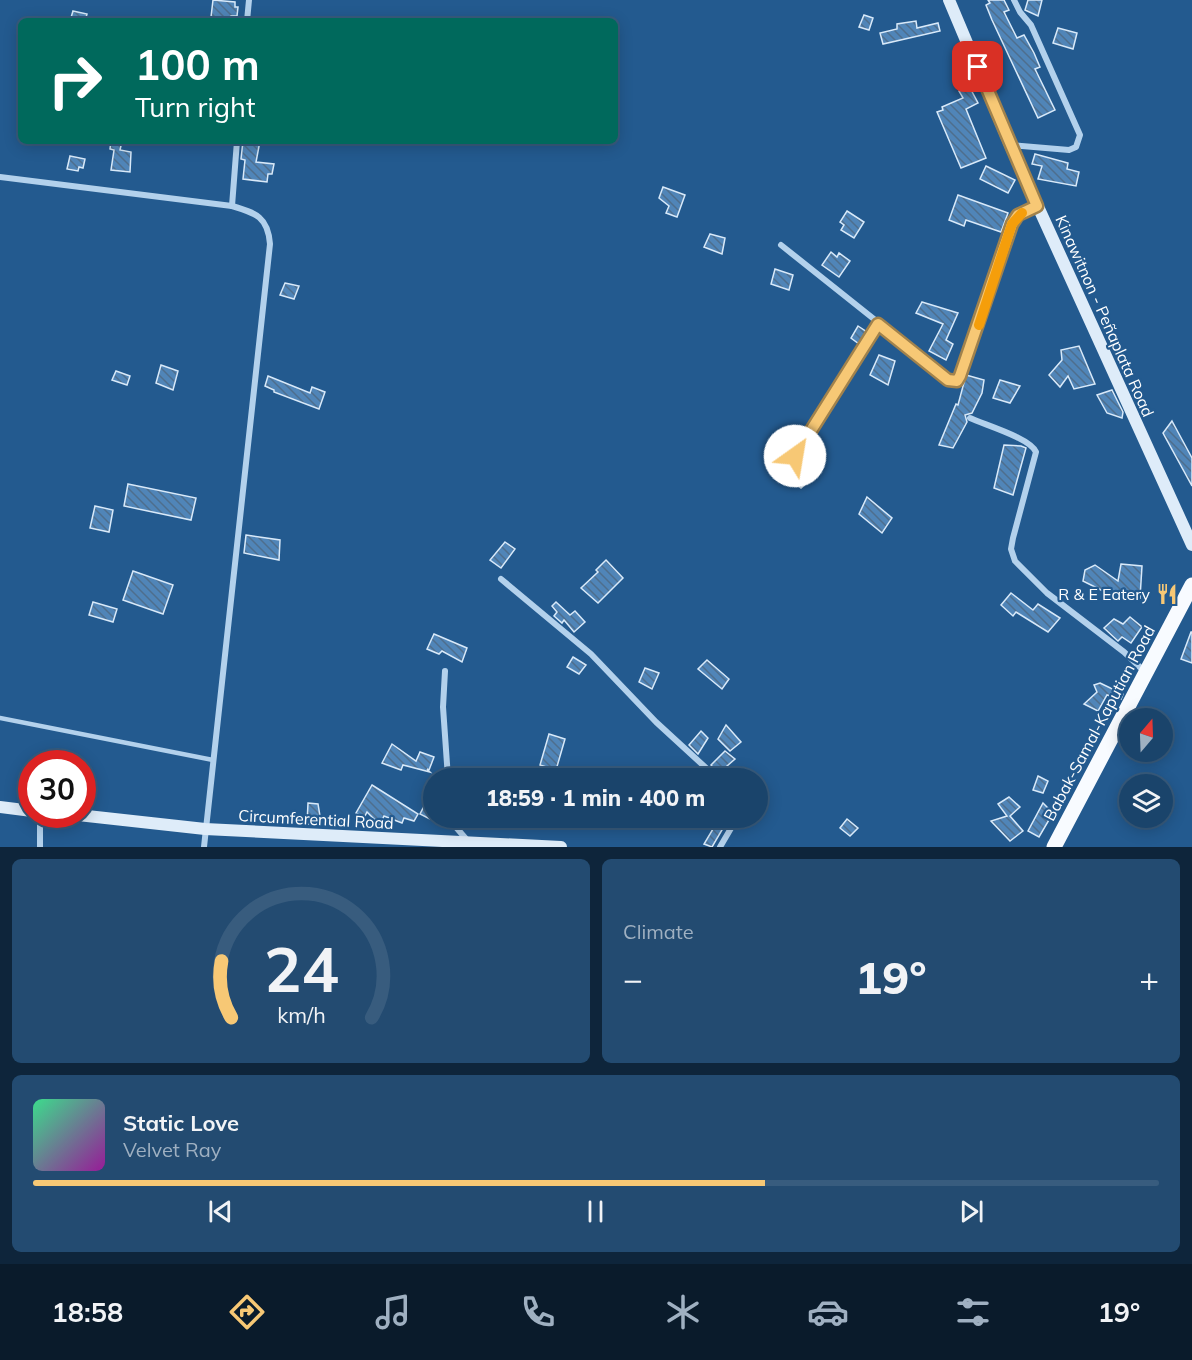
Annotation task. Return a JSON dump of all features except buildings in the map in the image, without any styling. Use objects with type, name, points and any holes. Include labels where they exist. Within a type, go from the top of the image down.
[{"type":"main road","name":"Babak-Samal-Kaputian Road","points":[[1054,847],[1192,585]]},
{"type":"street","points":[[247,18],[249,0]]},
{"type":"street","name":"Kinawitnon - Peñaplata Road","points":[[949,0],[1037,206],[1192,545]]},
{"type":"street","points":[[1010,145],[1069,150],[1076,147],[1080,135],[1031,25],[1014,0]]},
{"type":"street","points":[[232,206],[237,144]]},
{"type":"street","points":[[0,177],[232,206],[250,211],[262,219],[269,229],[270,244],[204,847]]},
{"type":"street","points":[[781,245],[948,380],[957,381],[988,301],[1012,224],[1018,215],[1037,206]]},
{"type":"street","points":[[795,456],[878,324]]},
{"type":"street","points":[[970,418],[1025,442],[1034,447],[1036,452],[1013,538],[1011,549],[1015,561],[1047,593],[1125,652],[1146,673]]},
{"type":"street","points":[[501,579],[591,654],[656,722],[706,768]]},
{"type":"street","points":[[445,671],[443,707],[447,768]]},
{"type":"street","points":[[0,807],[18,809]]},
{"type":"street","name":"Circumferential Road","points":[[96,817],[205,829],[469,845],[561,847]]},
{"type":"street","points":[[40,828],[40,847]]},
{"type":"street","points":[[456,828],[469,845]]},
{"type":"street","points":[[720,847],[731,828]]},
{"type":"lane","points":[[0,718],[213,760]]},
{"type":"slow traffic","points":[[979,325],[1012,224],[1022,213]]},
{"type":"place","name":"R & E Eatery","points":[[1167,594]]},
{"type":"route","points":[[795,456],[878,324],[948,380],[957,381],[960,376],[988,301],[1012,224],[1018,215],[1037,206],[978,67]]}]
